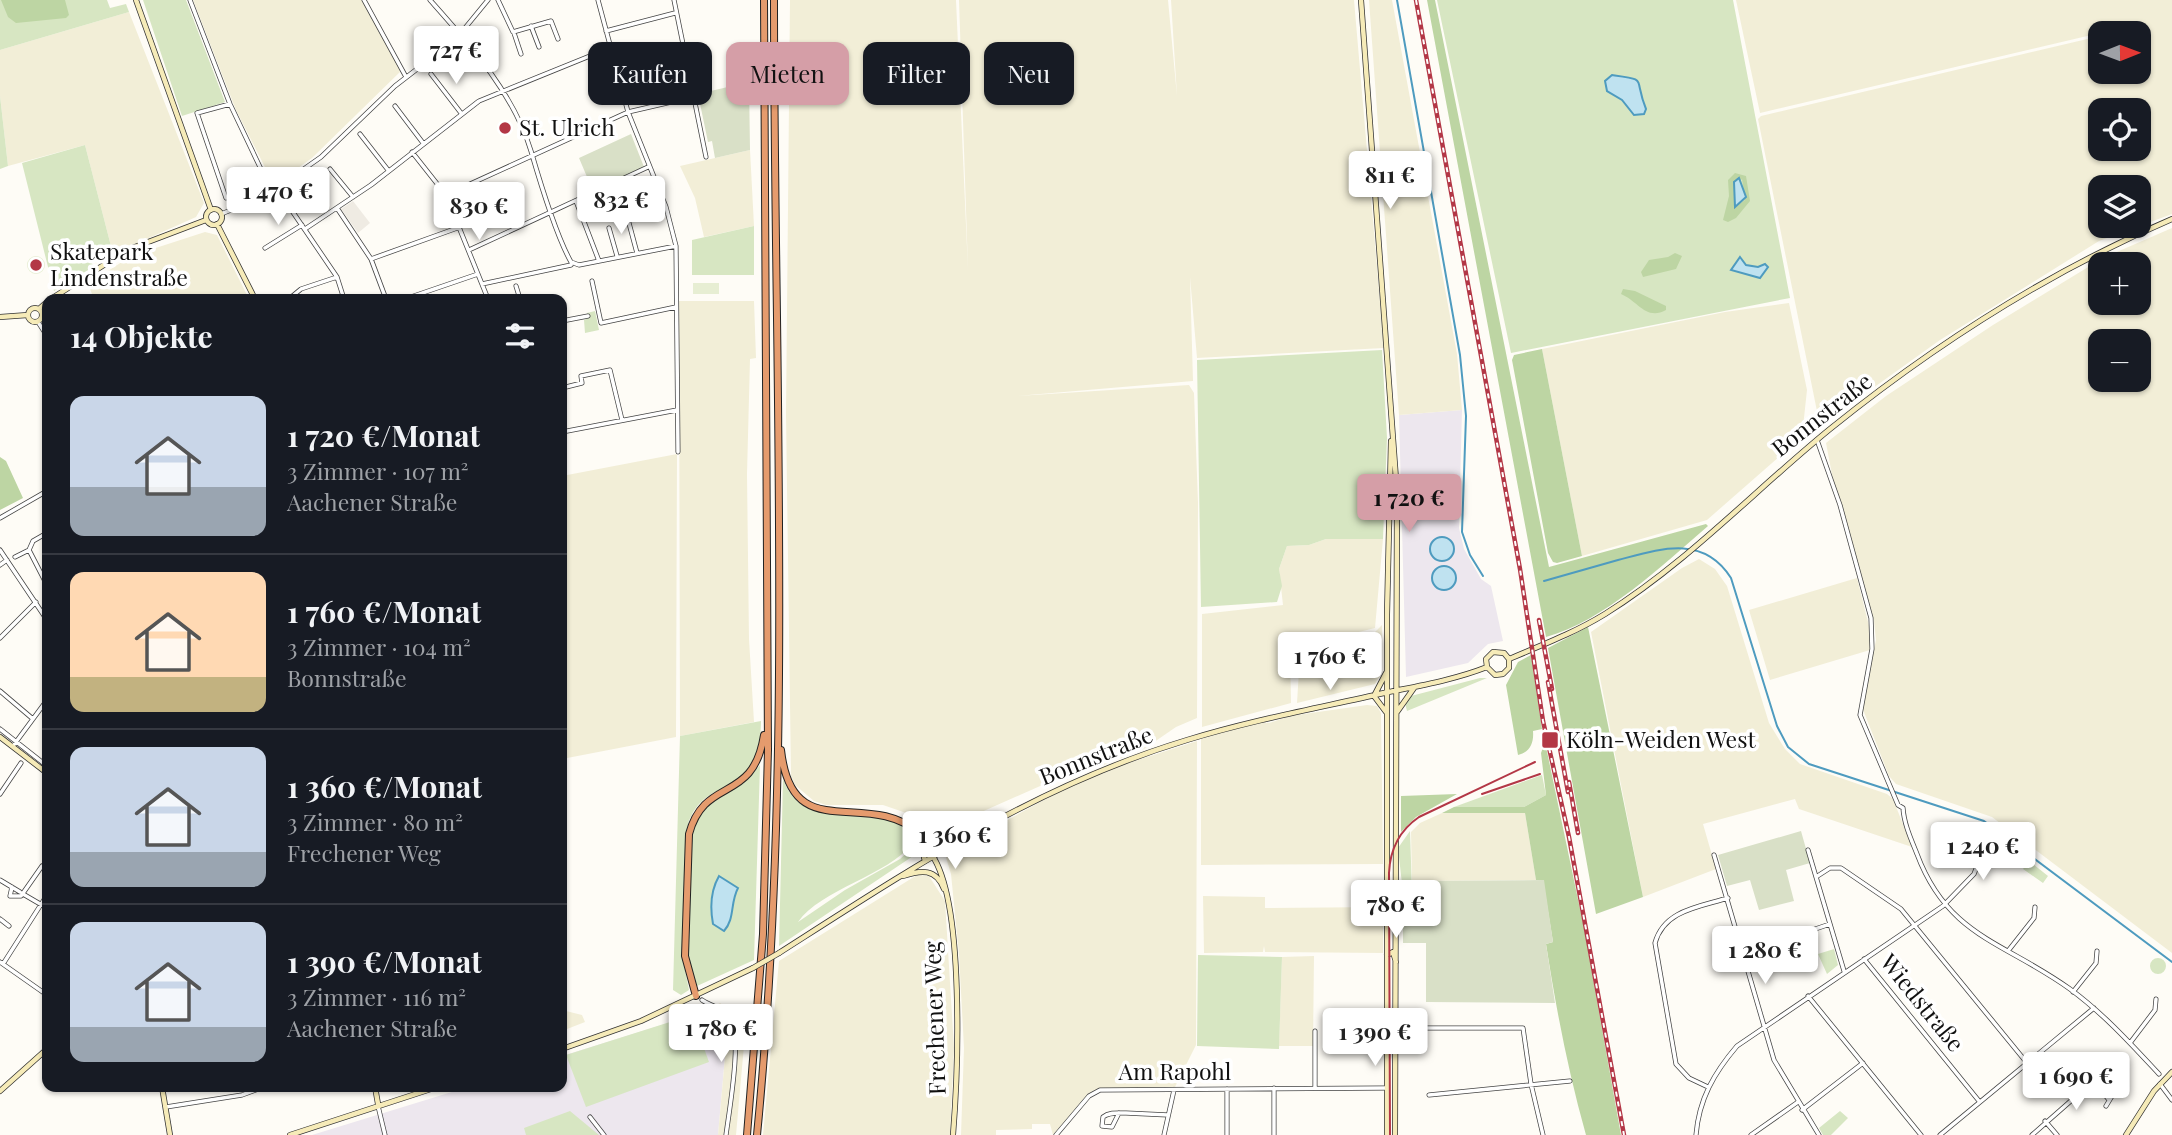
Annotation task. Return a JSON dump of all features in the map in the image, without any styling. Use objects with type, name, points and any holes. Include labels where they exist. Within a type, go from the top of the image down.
[{"type":"highway","points":[[747,1135],[763,934],[767,719],[764,0]]},
{"type":"highway","points":[[757,1135],[772,947],[778,731],[774,0]]},
{"type":"highway","points":[[699,998],[685,956],[689,834],[693,817],[702,804],[752,772],[761,754],[767,719]]},
{"type":"highway","points":[[778,731],[785,778],[799,799],[819,810],[890,815],[920,834]]},
{"type":"main road","points":[[60,294],[127,250],[206,220],[211,210],[136,0]]},
{"type":"main road","points":[[1361,0],[1397,493],[1394,854],[1398,966],[1395,1135]]},
{"type":"main road","points":[[211,210],[220,214],[217,224],[252,294]]},
{"type":"main road","name":"Bonnstraße","points":[[1509,659],[1546,645],[1604,614],[1688,552],[1817,440],[1898,378],[1978,324],[2075,266],[2172,219]]},
{"type":"main road","points":[[206,220],[212,225],[217,224]]},
{"type":"main road","points":[[28,315],[32,309],[42,307]]},
{"type":"main road","points":[[28,315],[31,321],[38,322],[42,316],[39,309]]},
{"type":"main road","points":[[0,317],[28,315]]},
{"type":"main road","points":[[1387,1135],[1386,712],[1392,423]]},
{"type":"main road","points":[[1493,652],[1504,653],[1509,659],[1509,668],[1503,674],[1495,675],[1487,667],[1486,659],[1493,652]]},
{"type":"main road","name":"Bonnstraße","points":[[567,1047],[699,998],[779,953],[962,837],[1028,803],[1143,754],[1260,720],[1397,691],[1487,667]]},
{"type":"main road","points":[[1386,712],[1374,696],[1387,672]]},
{"type":"main road","points":[[1397,712],[1414,687]]},
{"type":"main road","points":[[0,737],[42,769]]},
{"type":"main road","points":[[920,834],[934,841],[962,837]]},
{"type":"main road","points":[[920,834],[928,847],[921,862]]},
{"type":"main road","name":"Frechener Weg","points":[[932,855],[944,878],[948,899],[958,1058],[953,1135]]},
{"type":"main road","points":[[895,878],[921,871],[932,873],[942,883],[948,899]]},
{"type":"main road","points":[[1387,955],[1393,952],[1398,966]]},
{"type":"main road","points":[[0,1091],[42,1053]]},
{"type":"main road","points":[[2126,1135],[2160,1084],[2172,1072]]},
{"type":"main road","points":[[1387,1087],[1396,1082]]},
{"type":"main road","points":[[1387,1087],[1396,1098]]},
{"type":"main road","points":[[163,1092],[170,1135]]},
{"type":"main road","points":[[375,1092],[378,1104]]},
{"type":"main road","points":[[289,1135],[420,1092]]},
{"type":"street","points":[[190,0],[230,104],[269,186],[304,227],[337,277],[342,294]]},
{"type":"street","points":[[364,0],[406,77]]},
{"type":"street","points":[[430,0],[462,33],[503,90],[532,156],[571,262],[579,265],[676,246]]},
{"type":"street","points":[[220,214],[275,191],[321,157],[406,77],[462,33],[488,0]]},
{"type":"street","points":[[498,0],[521,54]]},
{"type":"street","points":[[597,0],[610,42]]},
{"type":"street","points":[[674,0],[681,42]]},
{"type":"street","points":[[606,31],[675,13]]},
{"type":"street","points":[[513,32],[551,21],[558,39]]},
{"type":"street","points":[[531,26],[539,47]]},
{"type":"street","points":[[265,248],[353,197],[461,113],[503,90],[588,56]]},
{"type":"street","points":[[431,74],[461,113]]},
{"type":"street","points":[[226,198],[197,113],[230,104]]},
{"type":"street","points":[[626,105],[648,167],[666,206],[676,246],[678,452]]},
{"type":"street","points":[[446,195],[628,113],[660,105]]},
{"type":"street","points":[[695,105],[706,158]]},
{"type":"street","points":[[394,106],[423,143]]},
{"type":"street","points":[[360,134],[388,170]]},
{"type":"street","points":[[412,152],[446,195],[486,294]]},
{"type":"street","points":[[469,250],[648,167]]},
{"type":"street","points":[[330,169],[353,197]]},
{"type":"street","points":[[576,201],[599,261]]},
{"type":"street","points":[[337,208],[371,259],[384,294]]},
{"type":"street","points":[[626,212],[637,253]]},
{"type":"street","points":[[371,259],[460,227]]},
{"type":"street","points":[[609,228],[617,257]]},
{"type":"street","points":[[482,285],[571,265]]},
{"type":"street","points":[[420,294],[478,274]]},
{"type":"street","points":[[295,294],[301,289],[337,277]]},
{"type":"street","points":[[592,281],[601,323],[676,307]]},
{"type":"street","points":[[516,286],[518,294]]},
{"type":"street","points":[[567,320],[588,316]]},
{"type":"street","points":[[38,322],[42,328]]},
{"type":"street","points":[[567,387],[582,383],[581,376],[610,370],[622,421]]},
{"type":"street","points":[[567,431],[677,410]]},
{"type":"street","points":[[1817,440],[1840,505],[1871,618],[1872,649],[1859,708],[1895,797],[1903,808],[1928,881],[1943,906],[1974,932],[2074,992],[2094,1008],[2159,1074]]},
{"type":"street","points":[[0,518],[42,495]]},
{"type":"street","points":[[15,557],[29,550],[33,541],[42,536]]},
{"type":"street","points":[[0,550],[42,612]]},
{"type":"street","points":[[29,550],[42,575]]},
{"type":"street","points":[[0,565],[7,560]]},
{"type":"street","points":[[0,638],[36,602]]},
{"type":"street","points":[[0,691],[33,719]]},
{"type":"street","points":[[13,746],[42,707]]},
{"type":"street","points":[[0,729],[18,740],[42,762]]},
{"type":"street","points":[[0,794],[21,763]]},
{"type":"street","points":[[1696,1135],[1708,1087],[1720,1065],[1737,1046],[1943,906],[1974,874],[1989,836]]},
{"type":"street","points":[[1808,850],[1844,971]]},
{"type":"street","points":[[1714,855],[1774,1060],[1819,1135]]},
{"type":"street","points":[[12,887],[9,893],[12,897],[20,896],[41,866]]},
{"type":"street","points":[[1816,877],[1830,868],[1841,868],[1896,904],[2027,1063]]},
{"type":"street","points":[[0,880],[42,905],[1,963],[42,992]]},
{"type":"street","points":[[1708,1087],[1689,1078],[1676,1064],[1654,943],[1661,927],[1674,915],[1728,898]]},
{"type":"street","points":[[2008,951],[2034,918],[2035,908]]},
{"type":"street","points":[[0,919],[9,926]]},
{"type":"street","points":[[1744,953],[1830,924]]},
{"type":"street","points":[[2074,992],[2096,963],[2097,951]]},
{"type":"street","name":"Wiedstraße","points":[[1864,959],[1980,1102]]},
{"type":"street","points":[[1808,996],[1921,1135]]},
{"type":"street","points":[[699,998],[725,1011],[732,1018],[735,1039],[726,1135]]},
{"type":"street","points":[[2130,1043],[2155,1010],[2156,999]]},
{"type":"street","points":[[1940,1135],[2094,1008]]},
{"type":"street","points":[[1420,1028],[1523,1028],[1531,1084],[1543,1135]]},
{"type":"street","points":[[1315,1031],[1315,1088]]},
{"type":"street","points":[[1802,1110],[1863,1063]]},
{"type":"street","points":[[2032,1135],[2045,1121],[2095,1083],[2098,1077]]},
{"type":"street","points":[[1429,1095],[1570,1081]]},
{"type":"street","points":[[2095,1083],[2109,1100]]},
{"type":"street","points":[[2160,1084],[2172,1100]]},
{"type":"street","name":"Am Rapohl","points":[[1056,1135],[1096,1090],[1387,1087]]},
{"type":"street","points":[[1274,1088],[1274,1135]]},
{"type":"street","points":[[1227,1089],[1227,1135]]},
{"type":"street","points":[[1164,1135],[1174,1090]]},
{"type":"street","points":[[2105,1106],[2115,1091]]},
{"type":"street","points":[[166,1107],[250,1092]]},
{"type":"street","points":[[1751,1135],[1798,1102]]},
{"type":"street","points":[[378,1104],[385,1135]]},
{"type":"street","points":[[1119,1113],[1112,1127],[1102,1126],[1103,1117],[1119,1113],[1168,1115]]},
{"type":"street","points":[[590,1117],[604,1135]]},
{"type":"street","points":[[2045,1121],[2057,1135]]},
{"type":"shaded area","points":[[193,0],[364,0],[402,70],[312,158],[274,185],[236,110]]},
{"type":"shaded area","points":[[790,0],[956,0],[958,42],[863,42],[863,105],[961,105],[968,270],[962,105],[970,105],[970,42],[960,42],[959,0],[1168,0],[1177,96],[1171,0],[1354,0],[1384,348],[1197,358],[1190,277],[1193,381],[1017,396],[1189,385],[1194,393],[1198,503],[1197,718],[1176,727],[1144,749],[1066,780],[1065,775],[941,830],[929,829],[912,815],[883,805],[826,805],[814,801],[795,785],[791,776],[786,414],[789,105],[849,105],[849,42],[790,42]]},
{"type":"shaded area","points":[[1369,0],[1392,0],[1457,354],[1462,410],[1399,415]]},
{"type":"shaded area","points":[[1736,0],[2172,0],[2172,214],[2151,222],[2151,175],[2088,175],[2088,238],[2107,238],[1940,340],[1820,426],[1758,119],[1761,116],[2088,39],[2088,84],[2151,84],[2151,21],[2088,21],[2088,36],[1760,113]]},
{"type":"shaded area","points":[[129,12],[204,203],[196,217],[113,254],[85,145],[8,166],[0,96],[0,50]]},
{"type":"shaded area","points":[[750,150],[754,226],[704,237],[695,198],[680,166]]},
{"type":"shaded area","points":[[353,201],[370,223],[358,233],[341,209]]},
{"type":"shaded area","points":[[2172,228],[2172,953],[1992,817],[1896,784],[1889,776],[1862,707],[1876,640],[1874,621],[1834,485],[1826,443],[1886,396],[1993,325],[2088,267],[2088,315],[2151,315],[2151,252],[2117,252]]},
{"type":"shaded area","points":[[205,232],[217,235],[246,294],[92,294],[88,284],[131,256]]},
{"type":"shaded area","points":[[679,301],[754,301],[756,358],[750,359],[747,474],[749,639],[754,722],[680,736]]},
{"type":"shaded area","points":[[1789,303],[1807,390],[1803,427],[1797,441],[1707,520],[1582,556],[1542,349],[1725,312]]},
{"type":"shaded area","points":[[1462,410],[1459,528],[1464,549],[1481,579],[1491,586],[1503,641],[1488,644],[1468,663],[1406,677],[1399,415]]},
{"type":"shaded area","points":[[677,454],[676,737],[567,758],[567,475]]},
{"type":"shaded area","points":[[1326,539],[1383,539],[1375,628],[1290,649],[1291,703],[1202,727],[1202,614],[1283,605],[1279,569],[1287,546],[1309,545]]},
{"type":"shaded area","points":[[1699,559],[1715,569],[1727,586],[1769,723],[1785,749],[1800,764],[1887,794],[1893,799],[1912,847],[1799,809],[1795,799],[1703,824],[1716,869],[1643,897],[1591,632]]},
{"type":"shaded area","points":[[1857,578],[1871,634],[1870,650],[1770,680],[1749,610]]},
{"type":"shaded area","points":[[1382,625],[1381,674],[1375,684],[1297,703],[1300,654],[1304,650],[1372,635]]},
{"type":"shaded area","points":[[1367,705],[1377,706],[1381,713],[1383,864],[1201,865],[1201,739],[1259,722],[1269,723],[1290,716]]},
{"type":"shaded area","points":[[1197,741],[1196,1045],[1174,1089],[1095,1090],[1053,1135],[1050,1124],[1032,1124],[1032,1129],[996,1130],[996,1135],[961,1135],[964,1048],[959,954],[951,874],[945,854],[1064,789],[1113,768]]},
{"type":"shaded area","points":[[1442,813],[1525,813],[1536,880],[1412,881],[1411,832],[1420,823]]},
{"type":"shaded area","points":[[917,875],[929,876],[945,901],[954,1048],[950,1135],[763,1135],[779,961]]},
{"type":"shaded area","points":[[1203,896],[1265,897],[1265,908],[1383,907],[1383,953],[1265,952],[1264,946],[1263,952],[1204,953]]},
{"type":"shaded area","points":[[1314,956],[1313,1046],[1279,1046],[1282,957]]},
{"type":"shaded area","points":[[720,1003],[746,1023],[736,1135],[718,1135],[725,1057],[716,1020],[707,1011]]},
{"type":"shaded area","points":[[567,1011],[582,1015],[585,1022],[567,1029]]},
{"type":"shaded area","points":[[707,1011],[716,1020],[725,1057],[718,1135],[312,1135],[452,1092],[567,1092],[567,1054]]},
{"type":"green space","points":[[0,0],[107,0],[110,8],[126,4],[129,12],[0,50]]},
{"type":"green space","points":[[1,0],[65,0],[69,15],[66,18],[16,23],[8,17]]},
{"type":"green space","points":[[143,0],[186,0],[225,102],[182,116]]},
{"type":"green space","points":[[1427,0],[1435,0],[1549,567],[1706,524],[1708,526],[1611,605],[1568,629],[1546,637]]},
{"type":"green space","points":[[1437,0],[1733,0],[1790,298],[1511,353]]},
{"type":"green space","points":[[726,87],[726,105],[749,105],[750,150],[715,158],[712,141],[708,142],[700,105],[712,105],[712,91]]},
{"type":"green space","points":[[0,96],[8,166],[0,169]]},
{"type":"green space","points":[[631,134],[644,167],[593,191],[579,158]]},
{"type":"green space","points":[[85,145],[113,254],[101,262],[91,245],[88,246],[93,267],[54,291],[22,163]]},
{"type":"green space","points":[[1735,173],[1746,176],[1750,201],[1736,218],[1728,222],[1723,220],[1729,196],[1728,180]],"holes":[[[1742,179],[1745,200],[1735,207],[1734,186]]]},
{"type":"green space","points":[[754,226],[754,275],[692,275],[692,240]]},
{"type":"green space","points":[[1675,253],[1682,256],[1676,269],[1643,277],[1641,272],[1649,260]]},
{"type":"green space","name":"Skatepark Lindenstraße","points":[[36,256],[42,259],[45,265],[42,271],[36,274],[30,271],[27,265],[30,259]]},
{"type":"green space","points":[[693,283],[719,283],[719,294],[693,294]]},
{"type":"green space","points":[[1623,289],[1635,291],[1666,306],[1666,310],[1659,313],[1647,312],[1621,294]]},
{"type":"green space","points":[[595,311],[599,330],[585,333],[584,320],[588,318],[587,313]]},
{"type":"green space","points":[[1542,349],[1582,556],[1557,563],[1553,562],[1548,553],[1512,360],[1514,355]]},
{"type":"green space","points":[[1382,350],[1387,438],[1383,539],[1326,539],[1309,545],[1287,546],[1279,569],[1282,586],[1277,602],[1201,607],[1197,360]]},
{"type":"green space","points":[[0,457],[6,461],[23,498],[0,510]]},
{"type":"green space","points":[[1588,627],[1643,897],[1596,914],[1548,648]]},
{"type":"green space","points":[[1531,655],[1542,729],[1533,731],[1530,746],[1526,752],[1518,755],[1506,685],[1518,662]]},
{"type":"green space","points":[[1487,678],[1407,711],[1405,703],[1411,696]]},
{"type":"green space","points":[[761,721],[758,747],[752,765],[731,784],[707,797],[696,808],[688,824],[682,955],[689,990],[681,995],[673,990],[680,736]]},
{"type":"green space","points":[[1545,742],[1584,928],[1621,1135],[1586,1135],[1558,1016],[1546,944],[1553,942],[1543,880],[1536,880],[1525,813],[1442,813],[1454,807],[1524,807],[1546,795],[1541,753]]},
{"type":"green space","points":[[760,765],[754,960],[697,986],[688,962],[690,838],[695,824],[710,804],[751,776]]},
{"type":"green space","points":[[1542,775],[1546,795],[1524,807],[1454,807]]},
{"type":"green space","points":[[783,779],[792,796],[804,806],[833,814],[881,815],[895,819],[924,843],[913,843],[887,865],[822,900],[798,922],[845,890],[900,859],[914,846],[925,848],[779,946]]},
{"type":"green space","points":[[1457,794],[1416,817],[1401,832],[1401,796]]},
{"type":"green space","points":[[1410,831],[1412,893],[1403,893],[1398,848]]},
{"type":"green space","points":[[1801,831],[1810,863],[1786,870],[1794,901],[1759,910],[1750,880],[1727,886],[1718,855]]},
{"type":"green space","points":[[2029,861],[2048,876],[2043,883],[2023,869]]},
{"type":"green space","points":[[1544,880],[1553,942],[1546,944],[1555,1003],[1426,1002],[1426,943],[1403,943],[1403,893],[1412,893],[1412,881]]},
{"type":"green space","points":[[1834,949],[1838,965],[1827,974],[1818,954]]},
{"type":"green space","points":[[1198,955],[1282,957],[1279,1049],[1197,1046]]},
{"type":"green space","points":[[2158,958],[2166,966],[2158,974],[2150,966]]},
{"type":"green space","points":[[692,1015],[709,1062],[586,1107],[567,1055]]},
{"type":"green space","points":[[570,1111],[599,1135],[526,1135],[524,1128]]},
{"type":"green space","points":[[1840,1111],[1848,1118],[1831,1135],[1823,1135],[1819,1128]]},
{"type":"water","points":[[1612,75],[1638,82],[1646,109],[1644,114],[1634,115],[1622,100],[1607,91],[1605,81]]},
{"type":"water","points":[[1739,178],[1746,197],[1735,207],[1734,182]]},
{"type":"water","points":[[1740,257],[1746,265],[1758,267],[1765,264],[1768,267],[1760,278],[1731,270]]},
{"type":"water","points":[[1442,537],[1450,541],[1454,549],[1450,557],[1442,561],[1434,557],[1430,549],[1434,541]]},
{"type":"water","points":[[1444,566],[1455,573],[1456,578],[1449,589],[1444,590],[1433,583],[1432,578],[1439,567]]},
{"type":"water","points":[[719,876],[738,888],[730,921],[724,931],[713,924],[712,918],[713,893]]},
{"type":"waterway","points":[[1397,0],[1460,355],[1466,416],[1462,532],[1470,555],[1483,576]]},
{"type":"waterway","points":[[1544,581],[1665,549],[1680,548],[1707,555],[1720,564],[1731,578],[1777,726],[1788,747],[1809,764],[1984,821],[2172,962]]},
{"type":"tram line","points":[[1390,1135],[1389,873],[1394,848],[1401,834],[1419,817],[1535,762]]},
{"type":"tram line","points":[[1482,794],[1540,774]]},
{"type":"railway","points":[[1416,0],[1520,569],[1543,721],[1569,837],[1624,1135]]},
{"type":"railway","points":[[1539,620],[1552,689]]},
{"type":"railway","points":[[1548,682],[1568,792]]},
{"type":"railway","points":[[1569,782],[1578,833]]},
{"type":"place","name":"St. Ulrich","points":[[505,128]]},
{"type":"place","name":"Skatepark Lindenstraße","points":[[36,265]]},
{"type":"place","name":"Köln-Weiden West","points":[[1550,740]]}]
